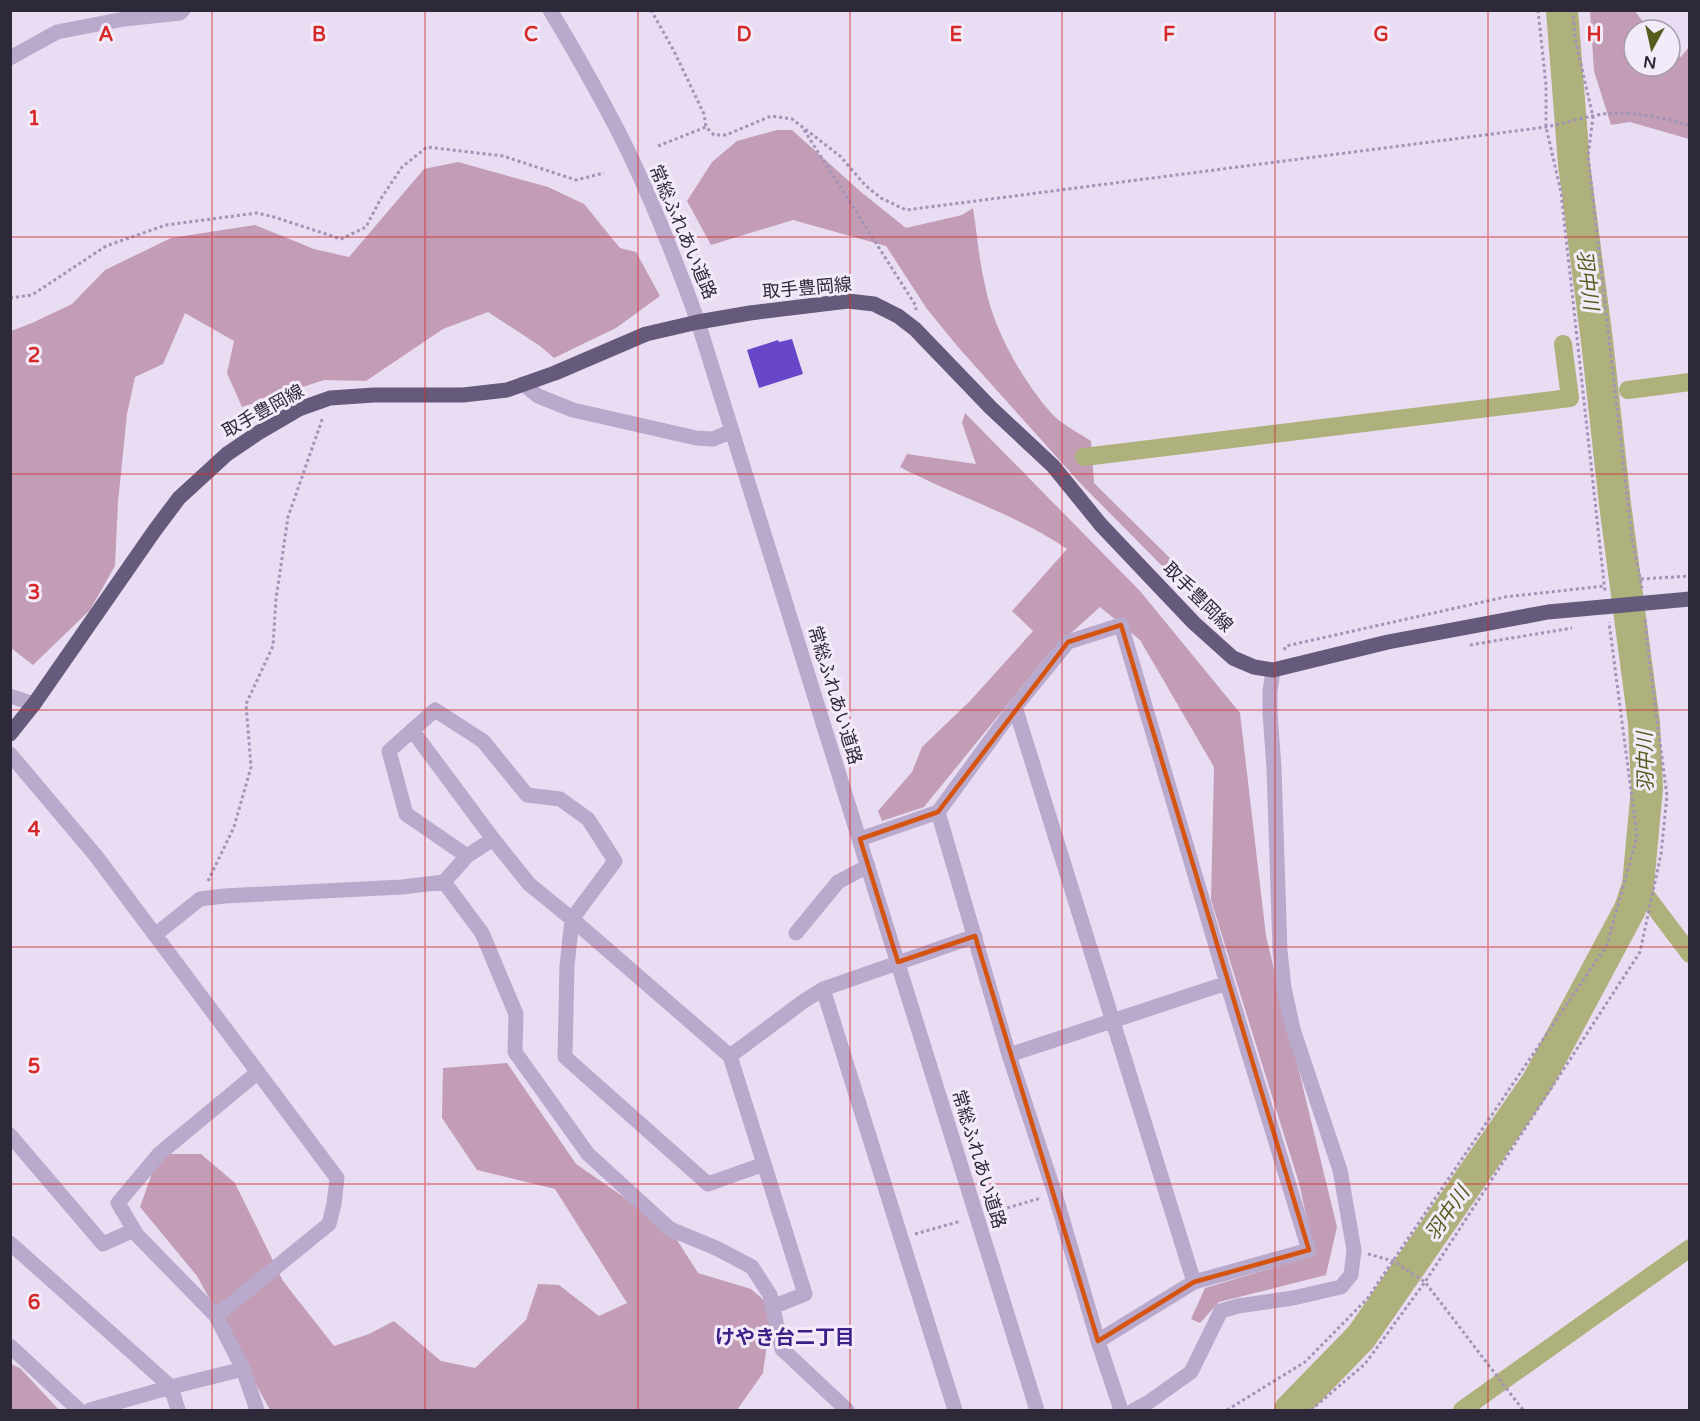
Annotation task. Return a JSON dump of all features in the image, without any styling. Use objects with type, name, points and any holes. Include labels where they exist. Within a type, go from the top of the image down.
[{"type":"main road","name":"取手豊岡線","points":[[10,734],[34,704],[179,498],[227,454],[299,409],[330,398],[374,395],[463,395],[507,390],[555,373],[646,334],[698,321],[848,301],[874,304],[898,316],[915,329],[992,408],[1053,466],[1101,525],[1194,623],[1233,658],[1254,667],[1273,669],[1388,642],[1548,612],[1689,599]]},
{"type":"street","points":[[10,58],[57,32],[124,19],[180,13],[183,10]]},
{"type":"street","name":"常総ふれあい道路","points":[[550,10],[616,127],[682,275],[1037,1410]]},
{"type":"street","points":[[523,384],[538,396],[573,410],[696,438],[713,439],[732,431]]},
{"type":"street","points":[[860,839],[938,813],[1015,707],[1068,642],[1121,625],[1309,1250],[1194,1282],[1098,1341]]},
{"type":"street","points":[[1134,1410],[1191,1372],[1221,1311],[1341,1287],[1351,1275],[1354,1250],[1340,1170],[1293,1029],[1284,988],[1280,951],[1270,713],[1273,669]]},
{"type":"street","points":[[10,696],[34,704]]},
{"type":"street","points":[[1015,707],[1194,1282]]},
{"type":"street","points":[[467,856],[406,814],[389,751],[435,710],[483,741],[527,795],[560,799],[588,819],[615,861],[572,919],[567,966],[565,1057],[708,1184],[764,1164]]},
{"type":"street","points":[[412,730],[529,884],[730,1056],[805,1294],[772,1307]]},
{"type":"street","points":[[10,754],[96,856],[337,1178],[329,1224],[216,1316]]},
{"type":"street","points":[[938,813],[1010,1055],[1121,1410]]},
{"type":"street","points":[[155,935],[200,899],[402,887],[444,882],[467,856],[493,839]]},
{"type":"street","points":[[796,933],[837,882],[868,866]]},
{"type":"street","points":[[444,882],[482,933],[516,1014],[515,1052],[588,1154],[670,1229],[716,1248],[752,1267],[770,1295],[782,1349],[847,1410]]},
{"type":"street","points":[[730,1056],[823,989],[975,936]]},
{"type":"street","points":[[1010,1055],[1227,983]]},
{"type":"street","points":[[823,989],[955,1410]]},
{"type":"street","points":[[256,1410],[243,1369],[216,1316],[137,1235],[118,1203],[159,1154],[258,1072]]},
{"type":"street","points":[[10,1135],[103,1244],[134,1230]]},
{"type":"street","points":[[10,1243],[171,1387],[178,1410]]},
{"type":"street","points":[[10,1346],[79,1410]]},
{"type":"street","points":[[90,1410],[243,1369]]},
{"type":"path","points":[[651,10],[705,114],[706,128],[714,135],[726,135],[771,116],[792,119],[840,156],[866,186],[881,198],[906,210],[1546,127],[1609,113],[1632,114],[1689,126]]},
{"type":"path","points":[[1227,1410],[1305,1362],[1367,1299],[1607,945],[1637,837],[1561,192],[1546,127],[1546,85],[1538,10]]},
{"type":"path","points":[[1311,1410],[1365,1364],[1423,1281],[1640,952],[1661,855],[1667,796],[1640,603],[1641,579],[1632,538],[1588,156],[1593,117],[1575,38],[1573,10]]},
{"type":"path","points":[[802,126],[916,306],[915,329]]},
{"type":"path","points":[[658,146],[706,128]]},
{"type":"path","points":[[10,298],[32,295],[106,246],[166,225],[257,213],[341,239],[366,227],[380,200],[402,167],[427,147],[503,156],[576,180],[604,173]]},
{"type":"path","points":[[200,899],[234,827],[251,767],[246,704],[273,646],[276,599],[288,517],[330,398]]},
{"type":"path","points":[[1641,579],[1689,576]]},
{"type":"path","points":[[1354,1250],[1393,1261],[1423,1281],[1523,1410]]},
{"type":"highlighted area","points":[[1121,625],[1309,1250],[1194,1282],[1098,1341],[975,936],[898,962],[860,839],[938,812],[1068,642]]},
{"type":"shaded area","points":[[1590,11],[1635,11],[1640,18],[1622,18],[1622,78],[1682,78],[1682,56],[1689,47],[1689,139],[1630,122],[1611,125],[1594,71]]},
{"type":"shaded area","points":[[777,130],[792,130],[861,192],[906,228],[962,215],[973,208],[981,266],[989,302],[1002,337],[1020,371],[1053,415],[1091,441],[1094,483],[1186,574],[1176,580],[1080,483],[958,347],[927,309],[886,246],[793,220],[711,245],[687,201],[712,162],[737,141]]},
{"type":"shaded area","points":[[458,162],[548,187],[584,204],[620,248],[636,252],[660,296],[616,328],[554,358],[540,346],[488,312],[443,329],[366,381],[324,380],[242,407],[227,373],[234,341],[185,313],[163,364],[135,377],[127,414],[118,502],[115,566],[90,610],[33,665],[11,648],[11,331],[72,304],[105,270],[171,238],[255,225],[314,249],[349,257],[424,169]]},
{"type":"shaded area","points":[[965,413],[1140,591],[1240,713],[1266,936],[1337,1227],[1326,1275],[1219,1302],[1200,1323],[1191,1319],[1205,1288],[1315,1255],[1299,1183],[1211,900],[1214,767],[1140,640],[1100,607],[1051,651],[924,807],[882,821],[878,811],[912,772],[922,747],[970,701],[1033,631],[1012,611],[1067,549],[1006,515],[900,467],[907,454],[976,464],[962,423]]},
{"type":"shaded area","points":[[507,1063],[576,1164],[670,1229],[698,1273],[751,1289],[772,1307],[763,1373],[737,1410],[270,1410],[197,1276],[140,1207],[159,1154],[201,1154],[235,1183],[283,1281],[334,1346],[369,1334],[394,1321],[441,1361],[475,1368],[526,1320],[538,1284],[559,1285],[599,1316],[627,1303],[555,1189],[477,1170],[442,1118],[443,1068]]},
{"type":"shaded area","points":[[11,1364],[20,1368],[59,1410],[11,1410]]},
{"type":"building","points":[[792,339],[803,374],[759,388],[747,350],[778,340],[779,342]]},
{"type":"waterway","name":"羽中川","points":[[1290,1410],[1361,1337],[1538,1081],[1630,909],[1638,885],[1647,788],[1644,723],[1574,164],[1562,10]]},
{"type":"waterway","name":"羽中川","points":[[1590,341],[1597,341]]},
{"type":"waterway","points":[[1084,457],[1570,398],[1563,344]]},
{"type":"waterway","points":[[1628,390],[1690,382]]},
{"type":"waterway","points":[[1638,885],[1690,954]]},
{"type":"waterway","points":[[1462,1410],[1690,1248]]},
{"type":"district","name":"けやき台二丁目","points":[[785,1337]]}]
